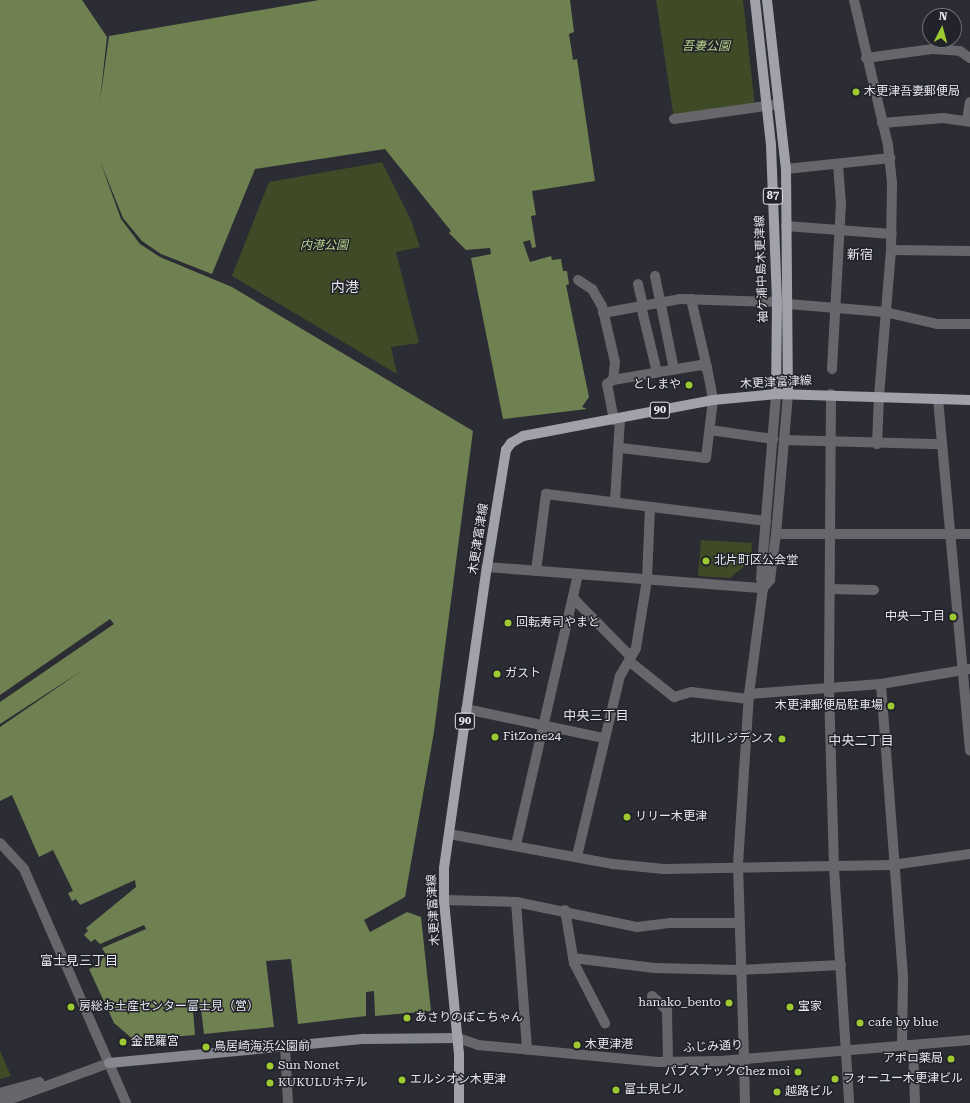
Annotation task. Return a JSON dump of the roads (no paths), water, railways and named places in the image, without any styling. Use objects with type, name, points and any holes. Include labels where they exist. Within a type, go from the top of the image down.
[{"type":"main road","name":"袖ケ浦中島木更津線","points":[[755,0],[765,106],[771,145],[777,302],[776,394]]},
{"type":"main road","name":"袖ケ浦中島木更津線","points":[[767,0],[786,169],[788,393]]},
{"type":"main road","name":"木更津富津線","points":[[459,1103],[458,1038],[444,900],[449,834],[487,568],[506,450],[510,443],[523,436],[713,400],[776,394],[831,394],[970,400]]},
{"type":"main road","points":[[109,1063],[285,1046],[401,1037],[458,1038]]},
{"type":"street","points":[[854,0],[890,158],[892,234],[885,312],[877,444]]},
{"type":"street","points":[[866,58],[933,49],[960,51],[970,58]]},
{"type":"street","points":[[882,123],[943,118],[969,121],[970,102]]},
{"type":"street","points":[[674,120],[778,104]]},
{"type":"street","points":[[786,169],[890,158]]},
{"type":"street","points":[[832,368],[840,231],[838,164]]},
{"type":"street","points":[[786,226],[892,234]]},
{"type":"street","points":[[891,250],[970,251]]},
{"type":"street","points":[[655,276],[674,370]]},
{"type":"street","points":[[578,280],[597,295],[615,362],[613,380]]},
{"type":"street","points":[[638,284],[657,372]]},
{"type":"street","points":[[621,448],[706,458],[713,400],[691,299]]},
{"type":"street","points":[[603,313],[660,302],[691,299],[777,302]]},
{"type":"street","points":[[788,304],[885,312],[937,324],[970,324]]},
{"type":"street","points":[[615,501],[621,448],[617,419],[607,384],[613,380],[657,372],[701,365],[706,368]]},
{"type":"street","points":[[763,588],[770,580],[776,534],[788,393]]},
{"type":"street","points":[[745,1103],[737,923],[738,870],[749,696],[763,588],[766,521],[776,394]]},
{"type":"street","points":[[831,394],[829,534],[830,689],[834,868],[849,1103]]},
{"type":"street","points":[[938,399],[949,535],[966,669],[970,751]]},
{"type":"street","points":[[710,430],[773,438]]},
{"type":"street","points":[[784,440],[830,444],[942,444]]},
{"type":"street","points":[[536,571],[546,494],[615,501],[650,507],[766,521]]},
{"type":"street","points":[[577,856],[620,676],[636,648],[647,579],[650,507]]},
{"type":"street","points":[[776,534],[970,534]]},
{"type":"street","points":[[487,568],[763,588]]},
{"type":"street","points":[[516,845],[574,600],[578,574]]},
{"type":"street","points":[[830,589],[874,590]]},
{"type":"street","points":[[574,600],[630,659],[674,697],[691,692],[749,696],[830,689],[881,684],[966,669]]},
{"type":"street","points":[[881,684],[892,865],[903,980],[902,1046]]},
{"type":"street","points":[[466,709],[544,724],[604,738]]},
{"type":"street","points":[[449,834],[664,869],[738,870],[834,868],[892,865],[970,854]]},
{"type":"street","points":[[0,843],[24,869],[126,1103]]},
{"type":"street","points":[[444,900],[516,902],[565,910],[637,927],[672,922],[737,923]]},
{"type":"street","points":[[516,902],[527,1050]]},
{"type":"street","points":[[565,910],[573,958],[605,1024]]},
{"type":"street","points":[[573,958],[654,968],[740,970],[841,965]]},
{"type":"street","points":[[652,996],[667,1010],[668,1062]]},
{"type":"street","name":"ふじみ通り","points":[[458,1038],[478,1045],[668,1062],[744,1059],[970,1040]]},
{"type":"street","points":[[913,1045],[915,1103]]},
{"type":"street","points":[[285,1046],[288,1103]]},
{"type":"street","points":[[0,1093],[109,1063]]},
{"type":"street","points":[[0,1103],[109,1063]]},
{"type":"place","name":"木更津吾妻郵便局","points":[[856,92]]},
{"type":"place","name":"としまや","points":[[689,385]]},
{"type":"place","name":"北片町区公会堂","points":[[706,561]]},
{"type":"place","name":"中央一丁目","points":[[953,617]]},
{"type":"place","name":"回転寿司やまと","points":[[508,623]]},
{"type":"place","name":"ガスト","points":[[497,674]]},
{"type":"place","name":"木更津郵便局駐車場","points":[[891,706]]},
{"type":"place","name":"FitZone24","points":[[495,737]]},
{"type":"place","name":"北川レジデンス","points":[[782,739]]},
{"type":"place","name":"リリー木更津","points":[[627,817]]},
{"type":"place","name":"hanako_bento","points":[[729,1003]]},
{"type":"place","name":"房総お土産センター富士見（営）","points":[[71,1007]]},
{"type":"place","name":"宝家","points":[[790,1007]]},
{"type":"place","name":"あさりのぽこちゃん","points":[[407,1018]]},
{"type":"place","name":"cafe by blue","points":[[860,1023]]},
{"type":"place","name":"金毘羅宮","points":[[123,1042]]},
{"type":"place","name":"木更津港","points":[[577,1045]]},
{"type":"place","name":"鳥居崎海浜公園前","points":[[206,1047]]},
{"type":"place","name":"アポロ薬局","points":[[951,1059]]},
{"type":"place","name":"Sun Nonet","points":[[270,1066]]},
{"type":"place","name":"パブスナックChez moi","points":[[798,1072]]},
{"type":"place","name":"フォーユー木更津ビル","points":[[835,1079]]},
{"type":"place","name":"エルシオン木更津","points":[[402,1080]]},
{"type":"place","name":"KUKULUホテル","points":[[270,1083]]},
{"type":"place","name":"富士見ビル","points":[[616,1090]]},
{"type":"place","name":"越路ビル","points":[[777,1092]]},
{"type":"district","name":"新宿","points":[[860,255]]},
{"type":"district","name":"内港","points":[[345,287]]},
{"type":"district","name":"中央三丁目","points":[[596,716]]},
{"type":"district","name":"中央二丁目","points":[[861,741]]},
{"type":"district","name":"富士見三丁目","points":[[79,961]]},
{"type":"park label","name":"吾妻公園","points":[[706,47]]},
{"type":"park label","name":"内港公園","points":[[324,246]]}]
